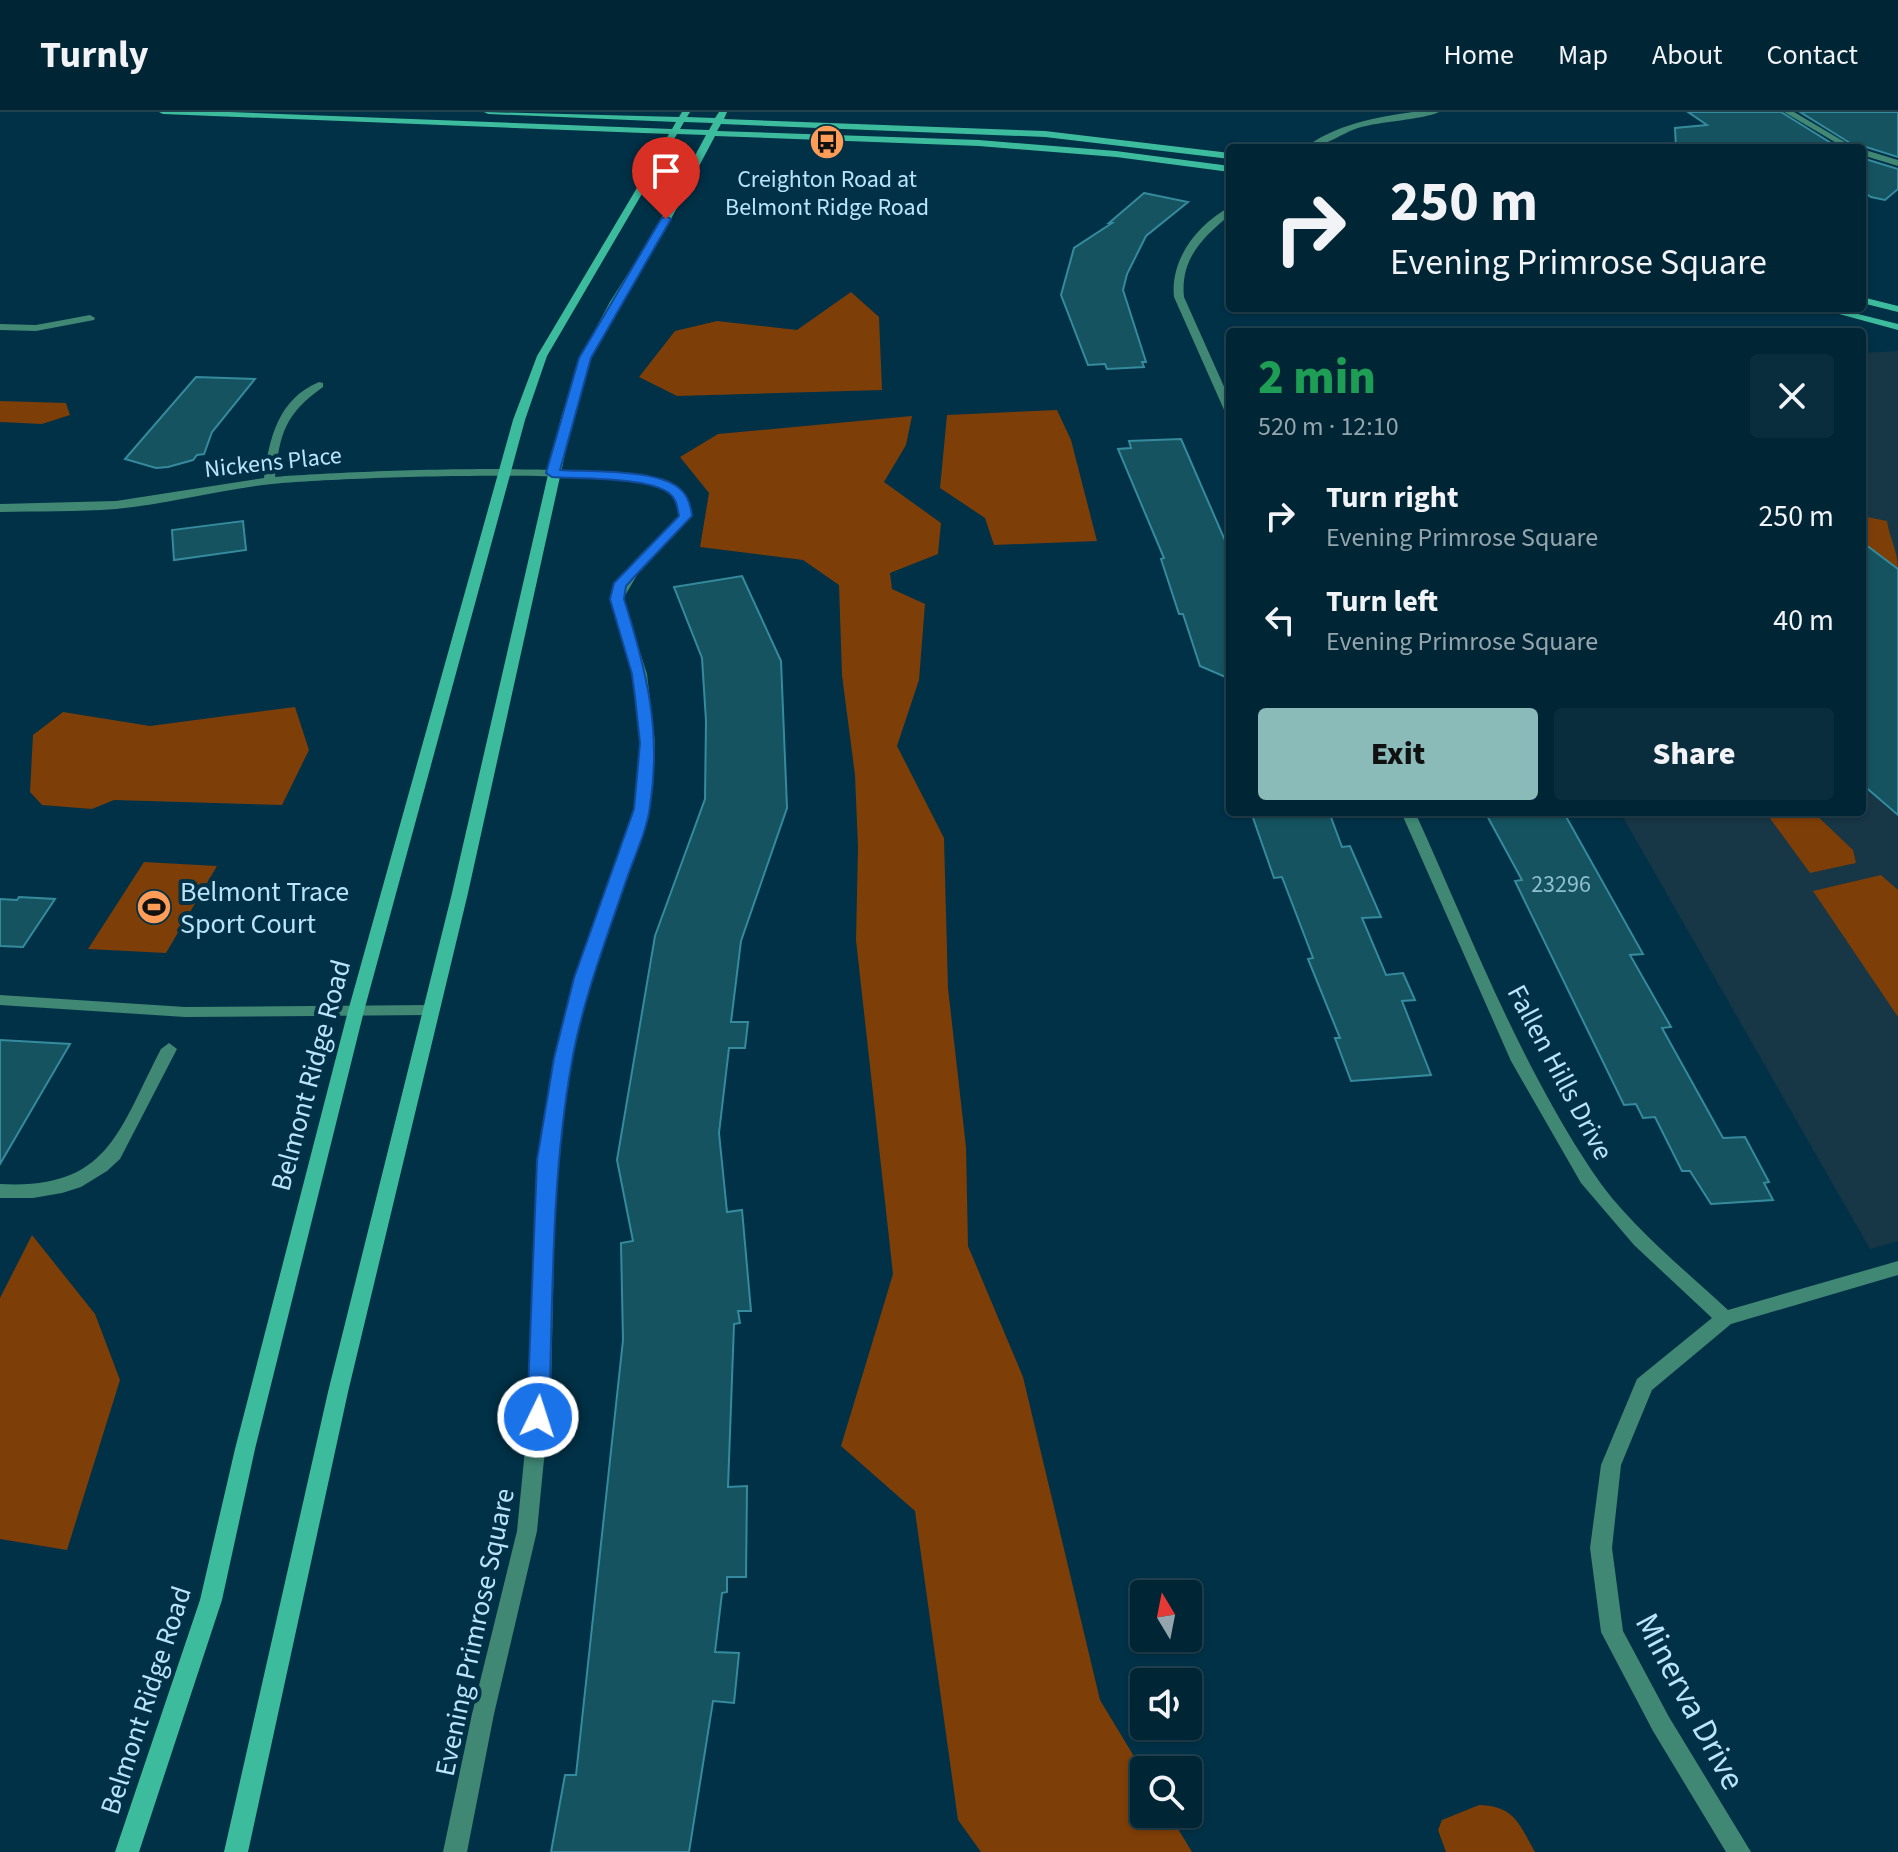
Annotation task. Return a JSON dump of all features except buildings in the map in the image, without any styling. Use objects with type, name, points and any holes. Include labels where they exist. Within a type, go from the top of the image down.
[{"type":"main road","points":[[163,112],[1048,147],[1226,169]]},
{"type":"main road","points":[[488,112],[720,116],[1045,134],[1226,156]]},
{"type":"main road","name":"Belmont Ridge Road","points":[[127,1852],[211,1600],[245,1449],[356,1011],[519,420],[542,356],[684,115]]},
{"type":"main road","points":[[236,1852],[338,1392],[460,893],[552,473],[585,358],[615,302],[658,234],[720,116]]},
{"type":"main road","points":[[1866,301],[1898,309]]},
{"type":"main road","points":[[1838,312],[1898,327]]},
{"type":"street","points":[[1316,144],[1338,132],[1363,124],[1435,112]]},
{"type":"street","points":[[1788,112],[1844,144]]},
{"type":"street","points":[[1866,153],[1898,163]]},
{"type":"street","points":[[1226,214],[1188,251],[1175,282],[1226,403]]},
{"type":"street","points":[[0,327],[36,328],[90,318]]},
{"type":"street","points":[[269,481],[275,431],[295,400],[319,385]]},
{"type":"street","name":"Nickens Place","points":[[0,508],[116,505],[269,481],[337,475],[552,473]]},
{"type":"street","name":"Evening Primrose Square","points":[[455,1852],[483,1714],[527,1531],[541,1388],[547,1160],[563,1058],[583,978],[642,809],[648,743],[640,674],[617,599],[619,586],[686,516],[683,503],[674,490],[651,481],[552,473]]},
{"type":"street","name":"Fallen Hills Drive","points":[[1410,816],[1519,1061],[1587,1178],[1640,1240],[1725,1318]]},
{"type":"street","points":[[0,1000],[185,1012],[430,1010]]},
{"type":"street","points":[[0,1191],[58,1190],[82,1180],[103,1165],[114,1155],[169,1049]]},
{"type":"street","name":"Minerva Drive","points":[[1739,1852],[1661,1724],[1612,1632],[1601,1548],[1611,1465],[1644,1385],[1725,1318],[1898,1268]]},
{"type":"shaded area","points":[[851,292],[879,317],[882,390],[677,396],[639,377],[675,331],[717,321],[797,330]]},
{"type":"shaded area","points":[[1898,351],[1898,1241],[1870,1249],[1622,816],[1866,816],[1866,353]]},
{"type":"shaded area","points":[[0,401],[66,403],[70,415],[42,424],[0,422]]},
{"type":"shaded area","points":[[1057,410],[1071,440],[1097,541],[994,545],[985,518],[940,488],[947,415]]},
{"type":"shaded area","points":[[912,416],[906,445],[884,482],[941,523],[938,554],[890,573],[892,589],[925,604],[919,680],[897,746],[944,838],[948,988],[966,1147],[968,1246],[1023,1377],[1100,1700],[1134,1756],[1130,1756],[1130,1828],[1177,1828],[1192,1852],[981,1852],[958,1820],[915,1511],[841,1446],[893,1274],[856,940],[858,847],[855,775],[842,675],[839,585],[803,560],[700,547],[709,493],[680,457],[718,434]]},
{"type":"shaded area","points":[[1866,517],[1887,521],[1898,569],[1866,545]]},
{"type":"shaded area","points":[[295,707],[309,750],[282,805],[114,800],[92,809],[42,805],[30,792],[33,735],[63,712],[150,726]]},
{"type":"shaded area","points":[[1817,816],[1853,850],[1856,863],[1810,873],[1769,817]]},
{"type":"shaded area","name":"Belmont Trace Sport Court","points":[[144,862],[217,866],[166,953],[88,949]]},
{"type":"shaded area","points":[[1881,875],[1898,890],[1898,1017],[1813,891]]},
{"type":"shaded area","points":[[32,1235],[95,1314],[120,1380],[67,1550],[0,1539],[0,1298]]},
{"type":"shaded area","points":[[1479,1805],[1501,1809],[1514,1818],[1535,1852],[1446,1852],[1438,1830],[1442,1820]]},
{"type":"place","name":"Creighton Road at Belmont Ridge Road","points":[[827,142]]},
{"type":"place","name":"Belmont Trace Sport Court","points":[[154,907]]},
{"type":"route","points":[[538,1417],[547,1160],[563,1058],[583,978],[642,809],[648,743],[640,674],[617,599],[619,586],[686,516],[683,503],[674,490],[651,481],[552,473],[585,358],[666,219]]}]
